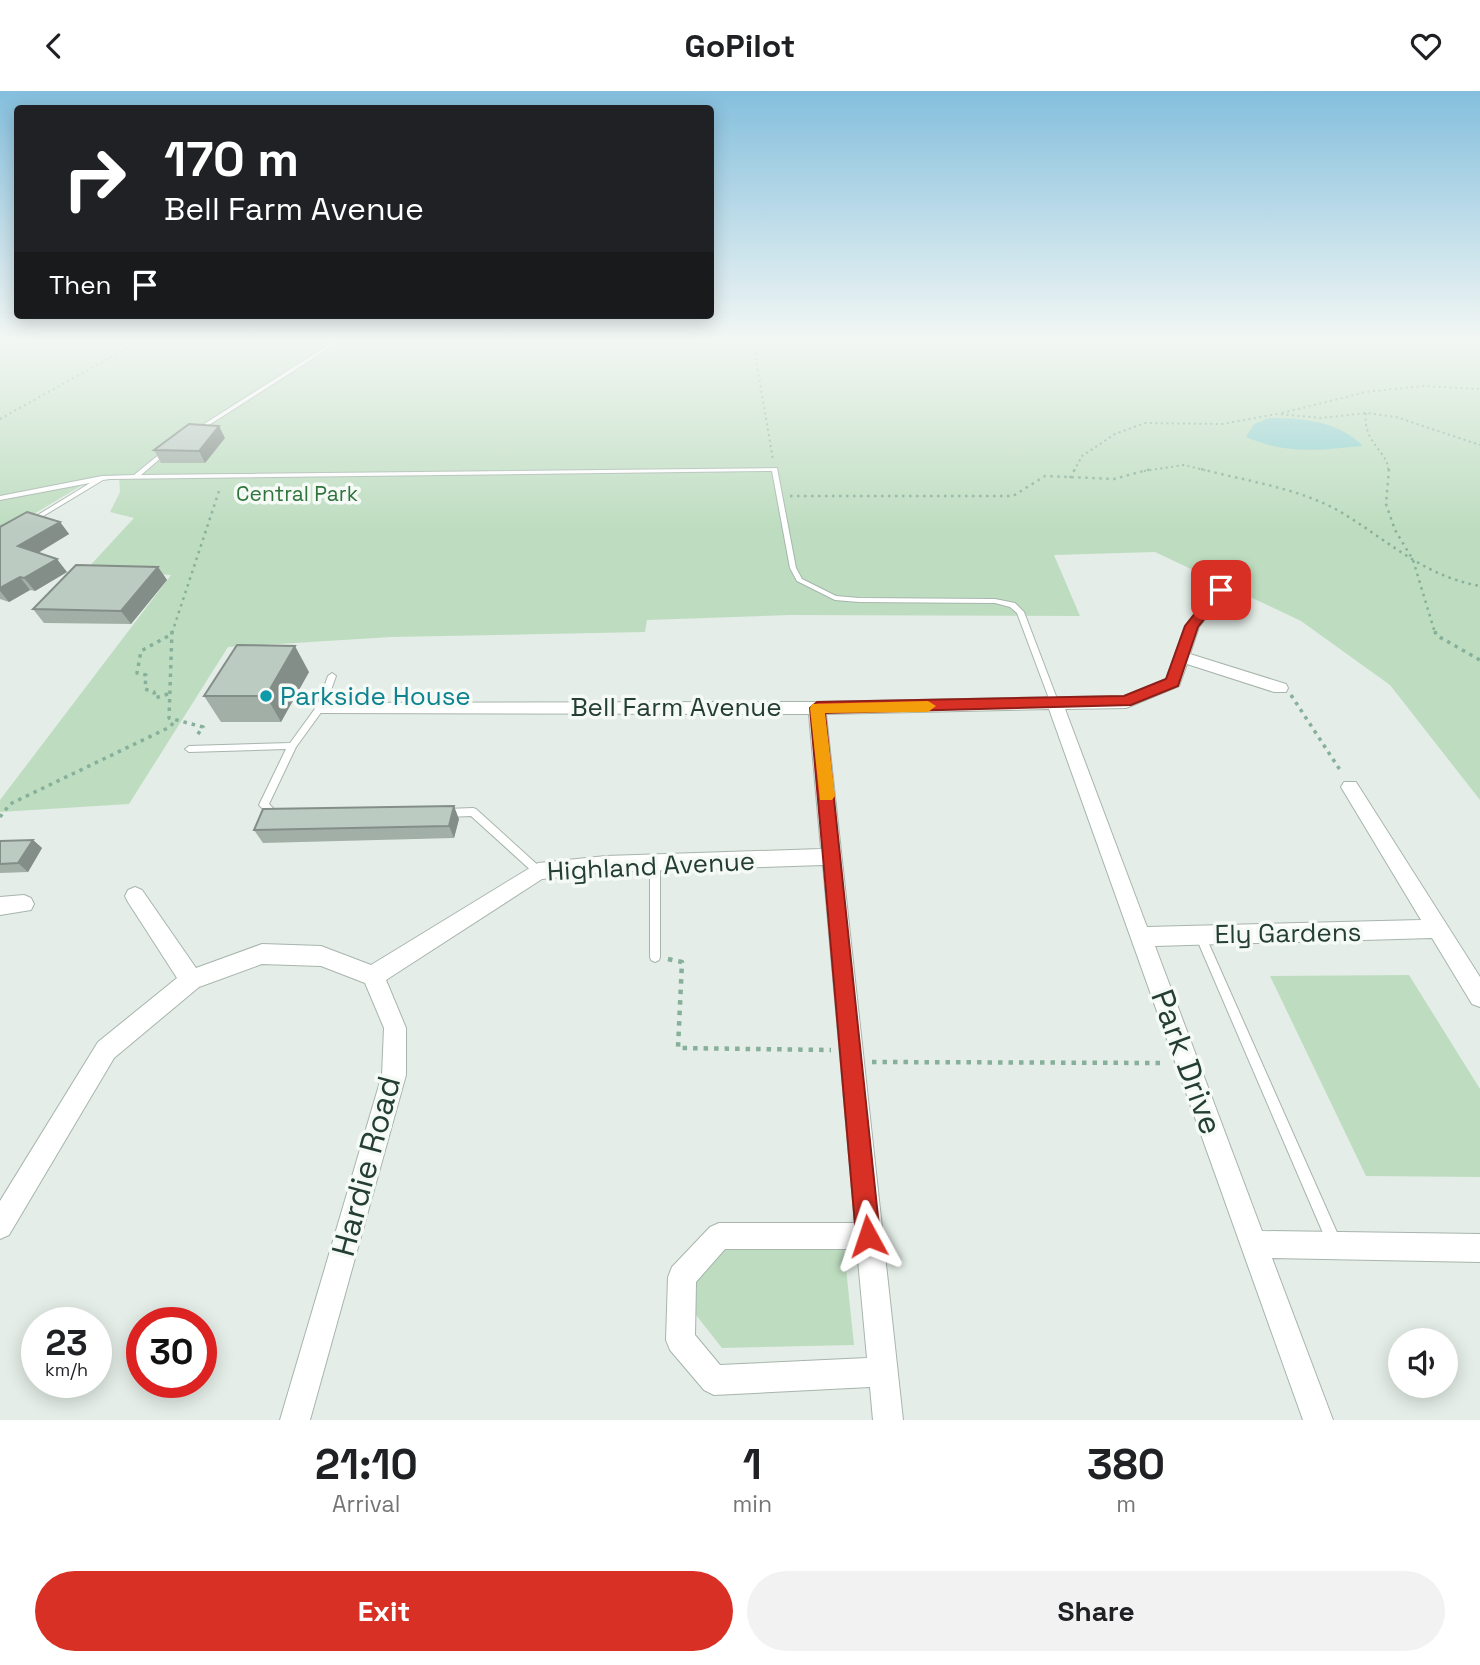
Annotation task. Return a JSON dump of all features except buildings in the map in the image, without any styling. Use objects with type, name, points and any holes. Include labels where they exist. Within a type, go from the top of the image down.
[{"type":"street","name":"Bell Farm Avenue","points":[[321,706],[817,708],[1126,702],[1173,682],[1192,626],[1221,590]]},
{"type":"street","points":[[1183,657],[1280,688]]},
{"type":"street","name":"Park Drive","points":[[1055,704],[1318,1420]]},
{"type":"street","points":[[817,708],[888,1420]]},
{"type":"street","points":[[1350,786],[1480,997]]},
{"type":"street","name":"Highland Avenue","points":[[373,976],[538,871],[606,864],[833,857]]},
{"type":"street","points":[[135,896],[191,980]]},
{"type":"street","points":[[0,906],[24,904]]},
{"type":"street","name":"Ely Gardens","points":[[1141,937],[1436,929]]},
{"type":"street","points":[[0,1226],[106,1050],[191,980],[262,954],[321,956],[373,976]]},
{"type":"street","name":"Hardie Road","points":[[295,1420],[394,1075],[395,1028],[373,976]]},
{"type":"street","points":[[868,1236],[719,1236],[682,1277],[680,1340],[714,1380],[884,1372]]},
{"type":"street","points":[[1253,1244],[1480,1248]]},
{"type":"lane","points":[[187,436],[238,404]]},
{"type":"lane","points":[[136,476],[177,443]]},
{"type":"lane","points":[[0,498],[103,477],[775,469],[793,568],[799,580],[835,598],[995,601],[1012,605],[1023,616],[1055,704]]},
{"type":"lane","points":[[21,528],[103,477]]},
{"type":"lane","points":[[288,815],[274,816],[264,805],[292,746],[321,706],[332,676]]},
{"type":"lane","points":[[189,749],[292,746]]},
{"type":"lane","points":[[434,813],[473,812],[538,871]]},
{"type":"lane","points":[[654,864],[656,957]]},
{"type":"lane","name":"Park Drive","points":[[1200,935],[1336,1246]]},
{"type":"path","points":[[0,419],[27,404]]},
{"type":"path","points":[[764,404],[775,469]]},
{"type":"path","points":[[1070,478],[1082,456],[1115,435],[1145,423],[1222,424],[1317,404]]},
{"type":"path","points":[[1277,414],[1321,418],[1366,413],[1396,417],[1480,445]]},
{"type":"path","points":[[1366,413],[1363,425],[1368,438],[1389,464],[1386,504],[1395,530],[1413,560],[1436,635],[1480,660]]},
{"type":"path","points":[[780,496],[1013,496],[1045,476],[1114,479],[1159,467],[1184,465],[1291,492],[1336,510],[1413,560],[1452,581],[1480,586]]},
{"type":"path","points":[[189,749],[203,727],[169,717],[172,634],[218,496],[221,477]]},
{"type":"path","points":[[168,694],[155,698],[154,692],[145,689],[146,675],[138,673],[138,666],[141,651],[172,634]]},
{"type":"path","points":[[1280,688],[1293,696],[1350,786]]},
{"type":"path","points":[[0,817],[10,804],[170,727],[176,719]]},
{"type":"path","points":[[656,957],[682,962],[678,1048],[851,1056],[1187,1063]]},
{"type":"green space","name":"Central Park","points":[[0,404],[1480,404],[1480,800],[1390,685],[1301,621],[1155,552],[1054,555],[1080,616],[789,615],[647,620],[645,632],[391,637],[228,647],[129,804],[0,812],[0,800],[171,575],[86,570],[134,518],[110,512],[120,492],[119,477],[91,480],[0,534]]},
{"type":"green space","points":[[1409,975],[1480,1089],[1480,1177],[1366,1176],[1270,976]]},
{"type":"green space","points":[[724,1249],[844,1249],[854,1345],[722,1348],[696,1315],[695,1274]]},
{"type":"water","points":[[1269,418],[1307,420],[1331,426],[1343,431],[1363,446],[1318,450],[1290,449],[1246,437],[1254,424]]},
{"type":"slow traffic","points":[[826,796],[817,708],[928,706]]},
{"type":"place","name":"Parkside House","points":[[266,696]]},
{"type":"route","points":[[868,1236],[817,708],[1126,702],[1173,682],[1192,626],[1221,590]]}]
